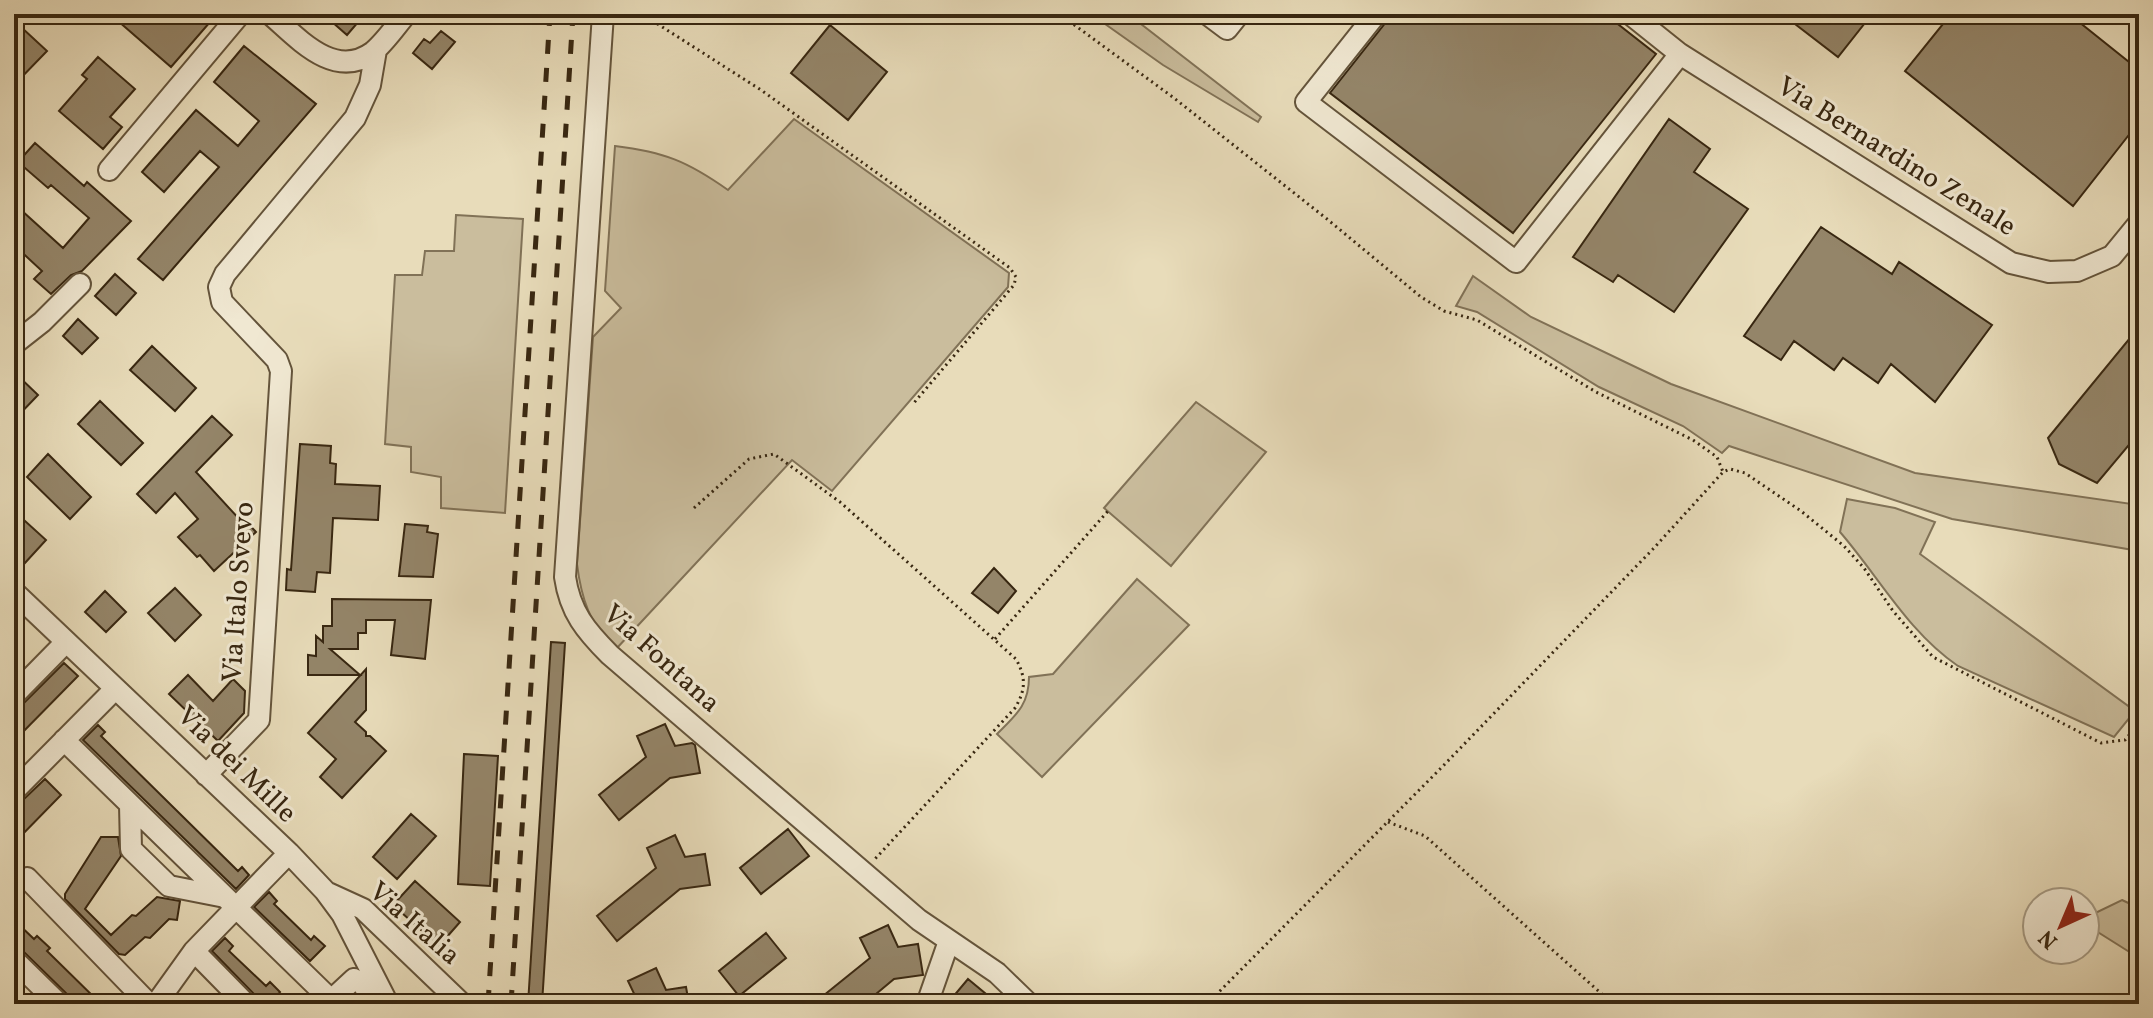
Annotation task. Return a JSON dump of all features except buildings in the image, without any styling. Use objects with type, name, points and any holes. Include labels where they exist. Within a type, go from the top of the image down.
[{"type":"street","points":[[109,170],[240,14]]},
{"type":"street","points":[[270,14],[317,54],[342,62],[364,58],[376,50],[406,14]]},
{"type":"street","name":"Via Fontana","points":[[603,14],[565,577],[568,598],[577,619],[610,655],[919,920],[997,973],[1029,1004]]},
{"type":"street","points":[[1207,14],[1227,29],[1239,14]]},
{"type":"street","points":[[1376,14],[1306,102],[1516,262],[1680,54]]},
{"type":"street","name":"Via Bernardino Zenale","points":[[1630,14],[1680,54],[2011,263],[2049,272],[2077,271],[2112,256],[2139,223]]},
{"type":"street","name":"Via Italo Svevo","points":[[206,775],[259,720],[281,371],[277,360],[222,302],[219,287],[225,274],[350,125],[363,103],[376,50]]},
{"type":"street","points":[[342,62],[358,86],[363,103]]},
{"type":"street","points":[[14,344],[42,322],[80,284]]},
{"type":"street","name":"Via dei Mille","points":[[14,592],[289,853],[325,891],[342,914],[388,1004]]},
{"type":"street","points":[[14,695],[66,642]]},
{"type":"street","points":[[14,791],[115,689]]},
{"type":"street","points":[[64,740],[329,1002],[354,979],[364,985],[372,1004]]},
{"type":"street","points":[[130,805],[131,849],[169,886],[231,902]]},
{"type":"street","points":[[156,1004],[231,902],[289,853]]},
{"type":"street","points":[[27,878],[149,1004]]},
{"type":"street","name":"Via Italia","points":[[325,891],[363,909],[462,1004]]},
{"type":"street","points":[[927,1004],[949,941]]},
{"type":"street","points":[[194,951],[246,1004]]},
{"type":"street","points":[[14,960],[59,1004]]},
{"type":"path","points":[[642,14],[773,99],[1010,268],[1016,277],[1014,285],[913,404]]},
{"type":"path","points":[[1069,21],[1174,98],[1421,297],[1444,311],[1477,320],[1596,392],[1693,440],[1717,457],[1723,472]]},
{"type":"path","points":[[694,508],[749,459],[774,454],[840,502],[1016,659],[1022,671],[1022,696],[1015,708],[863,871]]},
{"type":"path","points":[[1207,1004],[1388,822],[1645,557],[1723,472],[1730,469],[1745,473],[1833,537],[1864,568],[1921,646],[1944,664],[2101,743],[2125,740],[2139,723]]},
{"type":"path","points":[[994,640],[1109,510]]},
{"type":"path","points":[[1388,822],[1425,836],[1613,1004]]},
{"type":"shaded area","points":[[1091,14],[1128,14],[1261,117],[1258,122],[1163,65]]},
{"type":"shaded area","points":[[794,119],[1009,273],[1008,287],[832,491],[792,460],[616,649],[588,611],[577,564],[593,337],[621,308],[605,291],[615,146],[674,159],[728,190]]},
{"type":"shaded area","points":[[456,215],[523,219],[505,513],[441,508],[441,477],[411,472],[411,447],[385,444],[395,275],[422,275],[425,251],[454,251]]},
{"type":"shaded area","points":[[1473,276],[1531,317],[1671,384],[1915,473],[2139,505],[2139,551],[1952,519],[1729,446],[1722,453],[1683,426],[1599,387],[1477,312],[1456,306]]},
{"type":"shaded area","points":[[1196,402],[1266,452],[1171,566],[1104,508]]},
{"type":"shaded area","points":[[1847,499],[1895,508],[1935,522],[1920,554],[2135,711],[2114,737],[1958,666],[1940,652],[1909,621],[1840,532]]},
{"type":"shaded area","points":[[1137,579],[1189,625],[1042,777],[997,734],[1024,702],[1029,677],[1053,674]]},
{"type":"shaded area","points":[[2122,900],[2139,908],[2139,958],[2101,934],[2101,910]]},
{"type":"railway","points":[[488,1004],[550,14]]},
{"type":"railway","points":[[511,1004],[573,14]]}]
